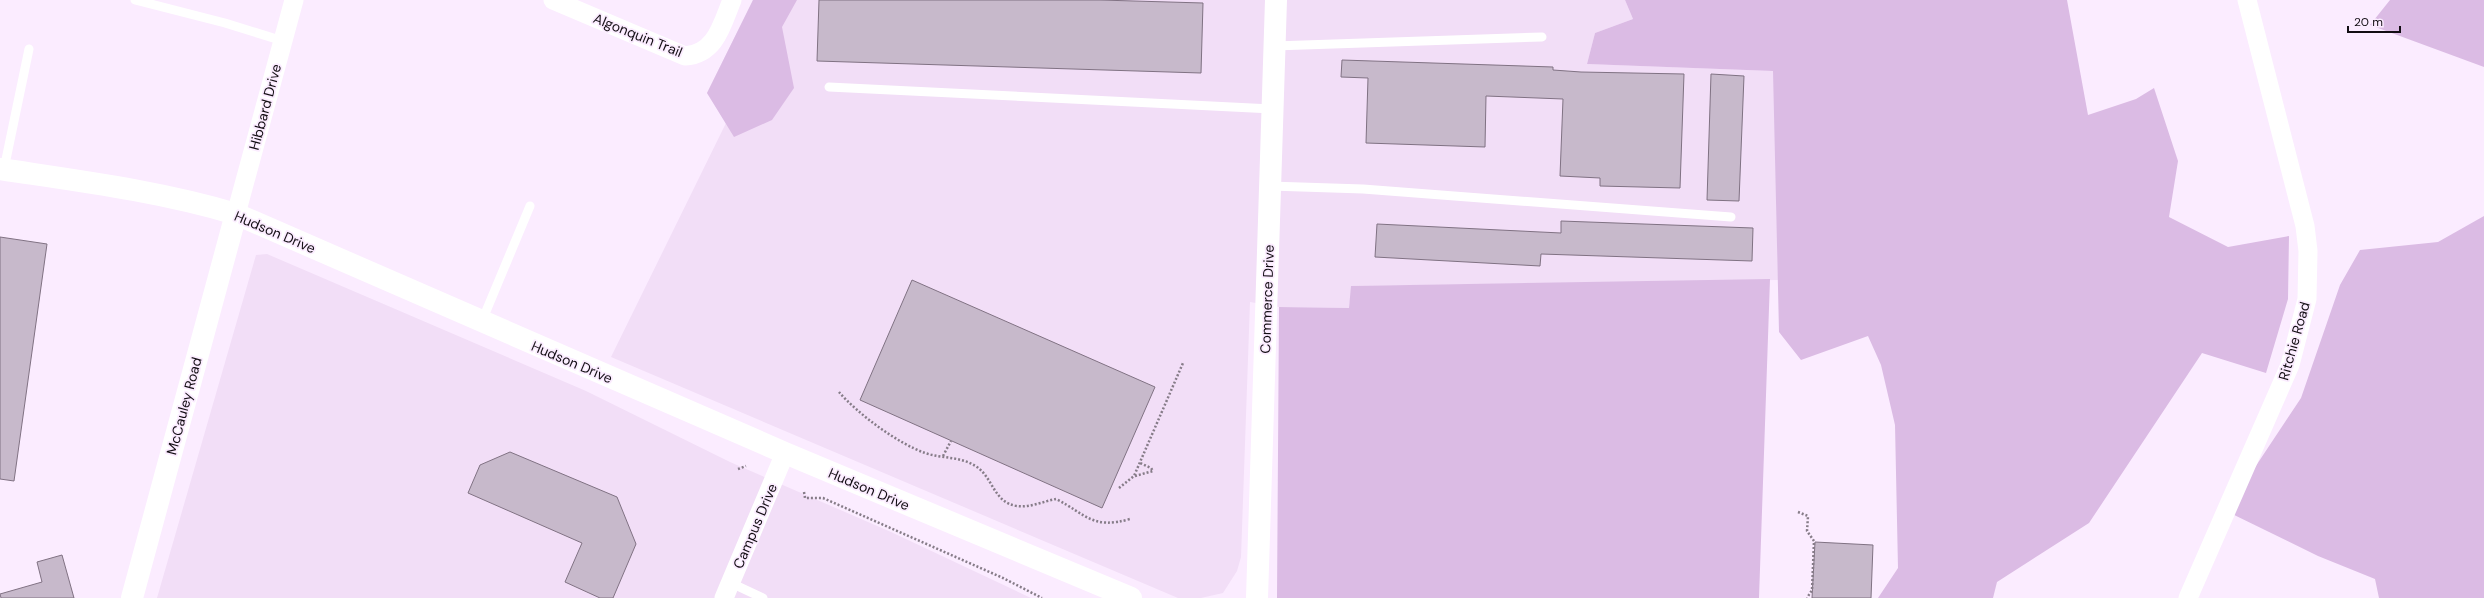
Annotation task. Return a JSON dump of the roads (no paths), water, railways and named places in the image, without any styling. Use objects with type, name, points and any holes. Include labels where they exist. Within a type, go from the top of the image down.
[{"type":"main road","name":"Commerce Drive","points":[[1257,598],[1276,0]]},
{"type":"main road","name":"Hudson Drive","points":[[2,169],[110,186],[207,205],[236,214],[785,453],[1131,598]]},
{"type":"main road","name":"McCauley Road","points":[[132,598],[236,214]]},
{"type":"street","name":"Hibbard Drive","points":[[236,214],[294,0]]},
{"type":"street","name":"Algonquin Trail","points":[[553,0],[685,56],[702,53],[709,48],[718,34],[732,0]]},
{"type":"street","name":"Ritchie Road","points":[[2188,598],[2290,364],[2307,299],[2308,251],[2304,226],[2247,0]]},
{"type":"street","name":"Campus Drive","points":[[727,591],[785,453]]},
{"type":"lane","points":[[136,0],[225,23],[283,41]]},
{"type":"lane","points":[[1274,46],[1542,37]]},
{"type":"lane","points":[[2,169],[29,50]]},
{"type":"lane","points":[[830,87],[1272,109]]},
{"type":"lane","points":[[1270,186],[1363,189],[1732,217]]},
{"type":"lane","points":[[482,322],[530,206]]},
{"type":"lane","points":[[727,591],[763,598]]}]
